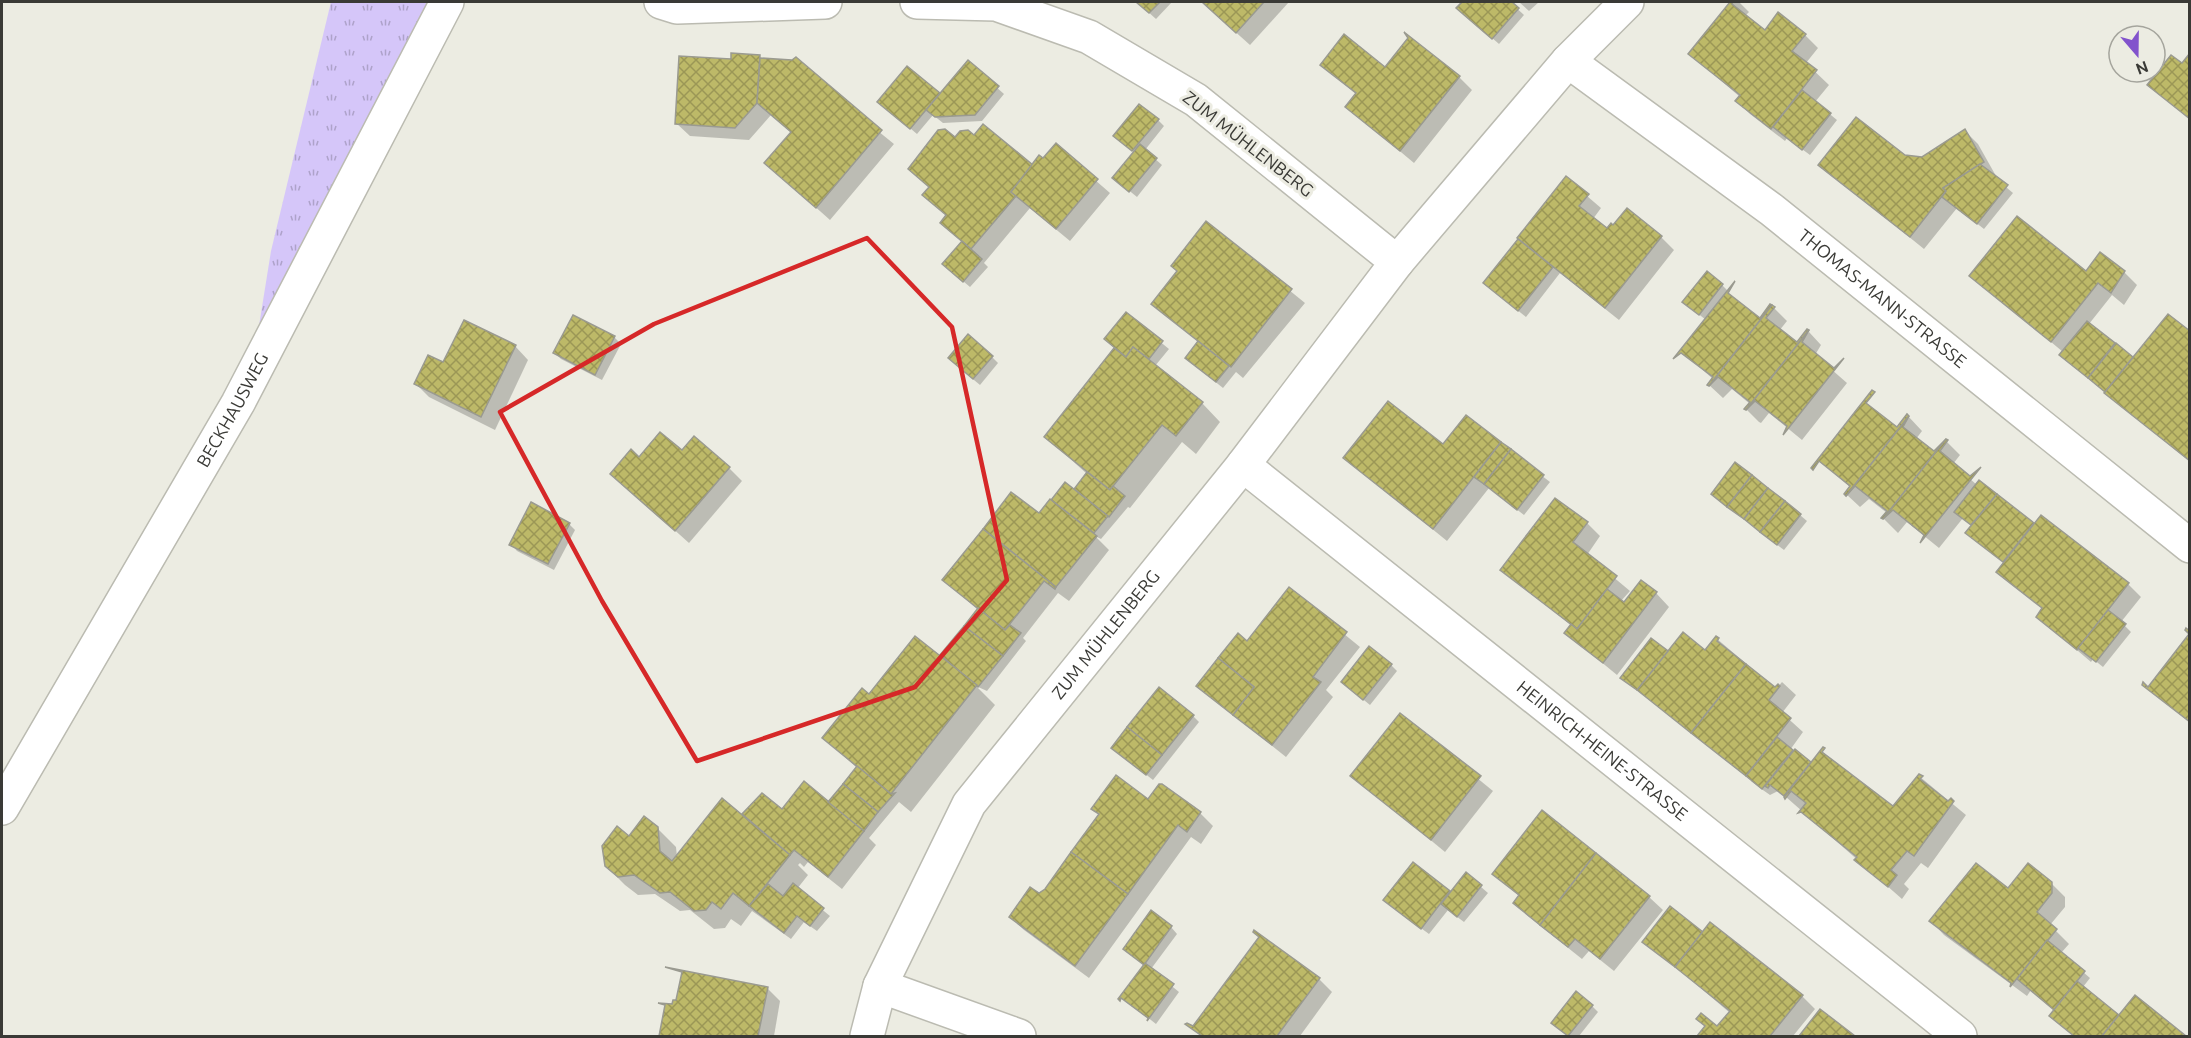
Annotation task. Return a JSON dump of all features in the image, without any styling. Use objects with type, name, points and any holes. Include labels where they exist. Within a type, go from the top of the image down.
[{"type":"street","name":"BECKHAUSWEG","points":[[2,808],[238,403],[447,2]]},
{"type":"street","points":[[662,2],[677,7],[825,2]]},
{"type":"street","name":"ZUM MÜHLENBERG","points":[[917,2],[996,4],[1089,37],[1197,100],[1397,262]]},
{"type":"street","name":"ZUM MÜHLENBERG","points":[[867,1036],[880,986],[969,804],[1243,465],[1397,262],[1568,61],[1627,2]]},
{"type":"street","name":"THOMAS-MANN-STRASSE","points":[[1568,61],[1772,210],[2190,546]]},
{"type":"street","name":"HEINRICH-HEINE-STRASSE","points":[[1243,465],[1960,1036]]},
{"type":"street","points":[[880,986],[1019,1036]]},
{"type":"highlighted area","points":[[867,238],[952,327],[1007,580],[915,687],[697,761],[602,601],[500,412],[654,324]]},
{"type":"green space","points":[[331,2],[430,2],[258,332],[271,251]]},
{"type":"building","points":[[1136,2],[1160,2],[1149,13]]},
{"type":"building","points":[[1202,2],[1264,2],[1236,33]]},
{"type":"building","points":[[1462,2],[1512,2],[1519,8],[1492,39],[1456,8]]},
{"type":"building","points":[[1730,2],[1733,2],[1732,4],[1765,30],[1778,12],[1806,34],[1792,51],[1817,70],[1771,129],[1735,101],[1740,95],[1688,54]]},
{"type":"building","points":[[1404,32],[1460,76],[1400,151],[1345,107],[1356,93],[1320,65],[1344,34],[1385,67],[1408,38]]},
{"type":"building","points":[[731,53],[760,55],[757,103],[735,128],[675,124],[679,56],[731,59]]},
{"type":"building","points":[[2190,53],[2190,119],[2147,85],[2167,84],[2167,60],[2171,55],[2182,63]]},
{"type":"building","points":[[796,57],[882,130],[816,208],[764,163],[791,132],[757,103],[760,58],[792,60]]},
{"type":"building","points":[[968,60],[999,86],[975,115],[935,117],[926,110]]},
{"type":"building","points":[[907,66],[940,93],[910,129],[877,102]]},
{"type":"building","points":[[1802,90],[1831,113],[1802,150],[1773,127]]},
{"type":"building","points":[[1139,104],[1159,119],[1132,151],[1113,136]]},
{"type":"building","points":[[1856,117],[1905,155],[1922,157],[1965,129],[1984,162],[1943,188],[1946,191],[1910,237],[1818,165]]},
{"type":"building","points":[[983,124],[1033,165],[1011,192],[1016,196],[971,249],[940,223],[946,215],[922,195],[929,187],[908,169],[938,130],[945,129],[955,137],[960,131],[968,130],[974,135]]},
{"type":"building","points":[[1056,143],[1098,179],[1056,229],[1011,192],[1039,155],[1043,158]]},
{"type":"building","points":[[1140,144],[1157,158],[1129,192],[1112,178]]},
{"type":"building","points":[[1980,164],[2008,185],[1977,224],[1942,197],[1946,191],[1943,188]]},
{"type":"building","points":[[1566,176],[1589,194],[1579,206],[1607,228],[1611,223],[1613,225],[1627,208],[1662,236],[1605,308],[1517,238]]},
{"type":"building","points":[[2017,216],[2086,271],[2100,252],[2125,271],[2111,293],[2098,283],[2051,342],[1969,276]]},
{"type":"building","points":[[1206,221],[1292,289],[1231,367],[1151,304],[1177,271],[1171,266]]},
{"type":"building","points":[[1518,239],[1553,267],[1518,311],[1483,283]]},
{"type":"building","points":[[962,241],[982,259],[963,282],[942,264]]},
{"type":"building","points":[[1707,271],[1723,284],[1699,315],[1682,302]]},
{"type":"building","points":[[1735,281],[1728,293],[1760,318],[1770,304],[1772,305],[1709,386],[1707,385],[1713,377],[1681,353],[1673,359]]},
{"type":"building","points":[[1772,305],[1775,307],[1766,318],[1797,342],[1807,329],[1809,330],[1746,410],[1744,409],[1750,402],[1718,377],[1709,386]]},
{"type":"building","points":[[1126,312],[1163,341],[1149,359],[1133,347],[1126,357],[1104,339]]},
{"type":"building","points":[[2168,314],[2190,331],[2190,461],[2104,393]]},
{"type":"building","points":[[573,315],[615,336],[595,375],[553,353]]},
{"type":"building","points":[[464,320],[516,345],[481,417],[414,384],[428,355],[443,362]]},
{"type":"building","points":[[2087,321],[2115,343],[2088,378],[2059,355]]},
{"type":"building","points":[[1809,330],[1802,342],[1834,368],[1844,358],[1783,435],[1787,426],[1755,401],[1746,410]]},
{"type":"building","points":[[968,334],[993,356],[973,379],[948,358]]},
{"type":"building","points":[[1198,341],[1229,366],[1216,382],[1185,358]]},
{"type":"building","points":[[2116,343],[2133,357],[2105,392],[2088,378]]},
{"type":"building","points":[[1133,347],[1203,402],[1176,436],[1162,425],[1110,490],[1044,437],[1114,348],[1126,357]]},
{"type":"building","points":[[1872,390],[1875,392],[1866,403],[1897,427],[1907,414],[1909,416],[1846,496],[1844,494],[1850,486],[1819,461],[1813,470],[1811,468]]},
{"type":"building","points":[[1388,401],[1443,444],[1466,415],[1501,442],[1433,529],[1343,458]]},
{"type":"building","points":[[1909,416],[1903,427],[1934,451],[1946,439],[1883,519],[1881,518],[1887,511],[1855,486],[1846,496]]},
{"type":"building","points":[[660,432],[682,450],[694,436],[730,467],[675,531],[610,474],[631,449],[639,457]]},
{"type":"building","points":[[1946,439],[1948,440],[1940,451],[1970,476],[1981,467],[1920,543],[1924,535],[1893,510],[1883,519]]},
{"type":"building","points":[[1501,442],[1511,449],[1484,484],[1474,477]]},
{"type":"building","points":[[1511,449],[1544,475],[1517,510],[1484,484]]},
{"type":"building","points":[[1735,462],[1752,475],[1727,507],[1711,494]]},
{"type":"building","points":[[1087,472],[1110,490],[1113,486],[1125,496],[1109,517],[1074,489]]},
{"type":"building","points":[[1752,475],[1768,488],[1744,519],[1727,507]]},
{"type":"building","points":[[1979,480],[1997,494],[1971,525],[1954,512]]},
{"type":"building","points":[[1065,482],[1108,516],[1094,533],[1051,500]]},
{"type":"building","points":[[1768,488],[1785,501],[1760,532],[1744,519]]},
{"type":"building","points":[[1011,492],[1039,513],[1050,499],[1097,536],[1056,587],[983,529]]},
{"type":"building","points":[[1997,494],[2034,523],[2003,562],[1965,533]]},
{"type":"building","points":[[1555,498],[1588,522],[1573,542],[1617,576],[1577,629],[1500,570]]},
{"type":"building","points":[[1785,501],[1801,514],[1777,545],[1760,532]]},
{"type":"building","points":[[531,502],[570,523],[548,564],[509,545]]},
{"type":"building","points":[[2041,515],[2129,583],[2077,650],[2036,617],[2042,608],[1996,572]]},
{"type":"building","points":[[983,529],[1056,587],[1055,589],[1044,581],[1005,630],[942,580]]},
{"type":"building","points":[[1641,580],[1657,592],[1603,663],[1564,633],[1571,624],[1577,629],[1607,589],[1624,602]]},
{"type":"building","points":[[1289,587],[1347,632],[1313,677],[1321,682],[1272,745],[1233,715],[1254,687],[1218,658],[1238,633],[1247,641]]},
{"type":"building","points":[[978,608],[1005,630],[1010,625],[1021,633],[1003,656],[964,626]]},
{"type":"building","points":[[2108,610],[2126,624],[2096,662],[2078,648]]},
{"type":"building","points":[[964,626],[1003,656],[978,687],[940,655]]},
{"type":"building","points":[[2186,628],[2190,631],[2190,722],[2142,685],[2143,682],[2148,687],[2189,634]]},
{"type":"building","points":[[1683,632],[1705,650],[1716,636],[1719,638],[1717,641],[1746,664],[1691,733],[1637,690]]},
{"type":"building","points":[[915,636],[977,685],[891,794],[822,738],[862,688],[869,694]]},
{"type":"building","points":[[1651,638],[1668,651],[1637,690],[1620,678]]},
{"type":"building","points":[[1369,646],[1392,664],[1363,700],[1341,682]]},
{"type":"building","points":[[1218,658],[1254,687],[1233,715],[1196,686]]},
{"type":"building","points":[[1746,664],[1775,687],[1778,684],[1780,686],[1769,700],[1791,718],[1746,776],[1691,733]]},
{"type":"building","points":[[1159,687],[1194,715],[1162,755],[1127,727]]},
{"type":"building","points":[[1400,713],[1481,776],[1431,840],[1350,776]]},
{"type":"building","points":[[1127,727],[1162,755],[1146,775],[1111,748]]},
{"type":"building","points":[[1777,737],[1793,750],[1762,789],[1746,776]]},
{"type":"building","points":[[1823,747],[1825,748],[1822,752],[1893,806],[1919,774],[1923,776],[1920,779],[1948,801],[1951,798],[1954,801],[1914,856],[1907,851],[1891,870],[1897,875],[1888,887],[1854,860],[1857,857],[1801,812],[1798,813],[1806,803],[1791,791],[1785,799],[1784,797]]},
{"type":"building","points":[[1795,749],[1811,762],[1784,796],[1770,785],[1768,788],[1765,786]]},
{"type":"building","points":[[857,766],[891,794],[895,793],[878,812],[843,784]]},
{"type":"building","points":[[1116,775],[1148,799],[1159,784],[1162,784],[1201,812],[1187,832],[1178,825],[1128,894],[1071,852],[1099,814],[1091,809]]},
{"type":"building","points":[[804,781],[864,831],[828,877],[794,850],[790,855],[742,814],[762,793],[782,809]]},
{"type":"building","points":[[843,784],[878,812],[864,831],[828,802]]},
{"type":"building","points":[[722,798],[790,855],[749,906],[733,893],[721,909],[712,902],[706,910],[694,911],[670,892],[660,893],[634,875],[618,877],[605,866],[602,846],[617,826],[629,836],[644,816],[658,827],[660,851],[672,861]]},
{"type":"building","points":[[1542,810],[1596,853],[1540,925],[1513,903],[1519,895],[1492,874]]},
{"type":"building","points":[[1071,852],[1128,894],[1075,966],[1009,917],[1030,887],[1039,893],[1045,889]]},
{"type":"building","points":[[1596,853],[1650,896],[1600,959],[1575,939],[1568,947],[1540,925]]},
{"type":"building","points":[[1413,862],[1450,891],[1421,929],[1383,900]]},
{"type":"building","points":[[1976,863],[2008,888],[2028,863],[2052,882],[2052,893],[2037,912],[2057,929],[2010,987],[2011,983],[1929,921]]},
{"type":"building","points":[[1466,872],[1482,885],[1457,917],[1441,904]]},
{"type":"building","points":[[793,883],[824,908],[810,926],[797,916],[784,933],[749,906],[768,884],[783,896]]},
{"type":"building","points":[[1670,906],[1703,932],[1675,967],[1642,942]]},
{"type":"building","points":[[1151,910],[1172,926],[1144,965],[1123,949]]},
{"type":"building","points":[[1710,922],[1803,995],[1770,1036],[1697,1036],[1705,1026],[1696,1019],[1701,1013],[1717,1026],[1730,1011],[1675,967]]},
{"type":"building","points":[[1254,930],[1320,978],[1277,1036],[1202,1036],[1185,1024],[1193,1026],[1259,937],[1253,932]]},
{"type":"building","points":[[2047,940],[2085,971],[2054,1010],[2017,979]]},
{"type":"building","points":[[1145,963],[1174,984],[1147,1021],[1148,1018],[1121,998],[1120,1001],[1118,999]]},
{"type":"building","points":[[665,967],[768,987],[758,1036],[659,1036],[665,1005],[658,1003],[672,1004],[673,1000],[676,1000],[682,972]]},
{"type":"building","points":[[2077,981],[2119,1015],[2102,1036],[2074,1036],[2049,1016]]},
{"type":"building","points":[[1576,991],[1593,1005],[1568,1036],[1551,1023]]},
{"type":"building","points":[[2135,995],[2186,1036],[2102,1036]]},
{"type":"building","points":[[1820,1009],[1855,1036],[1799,1036]]}]
